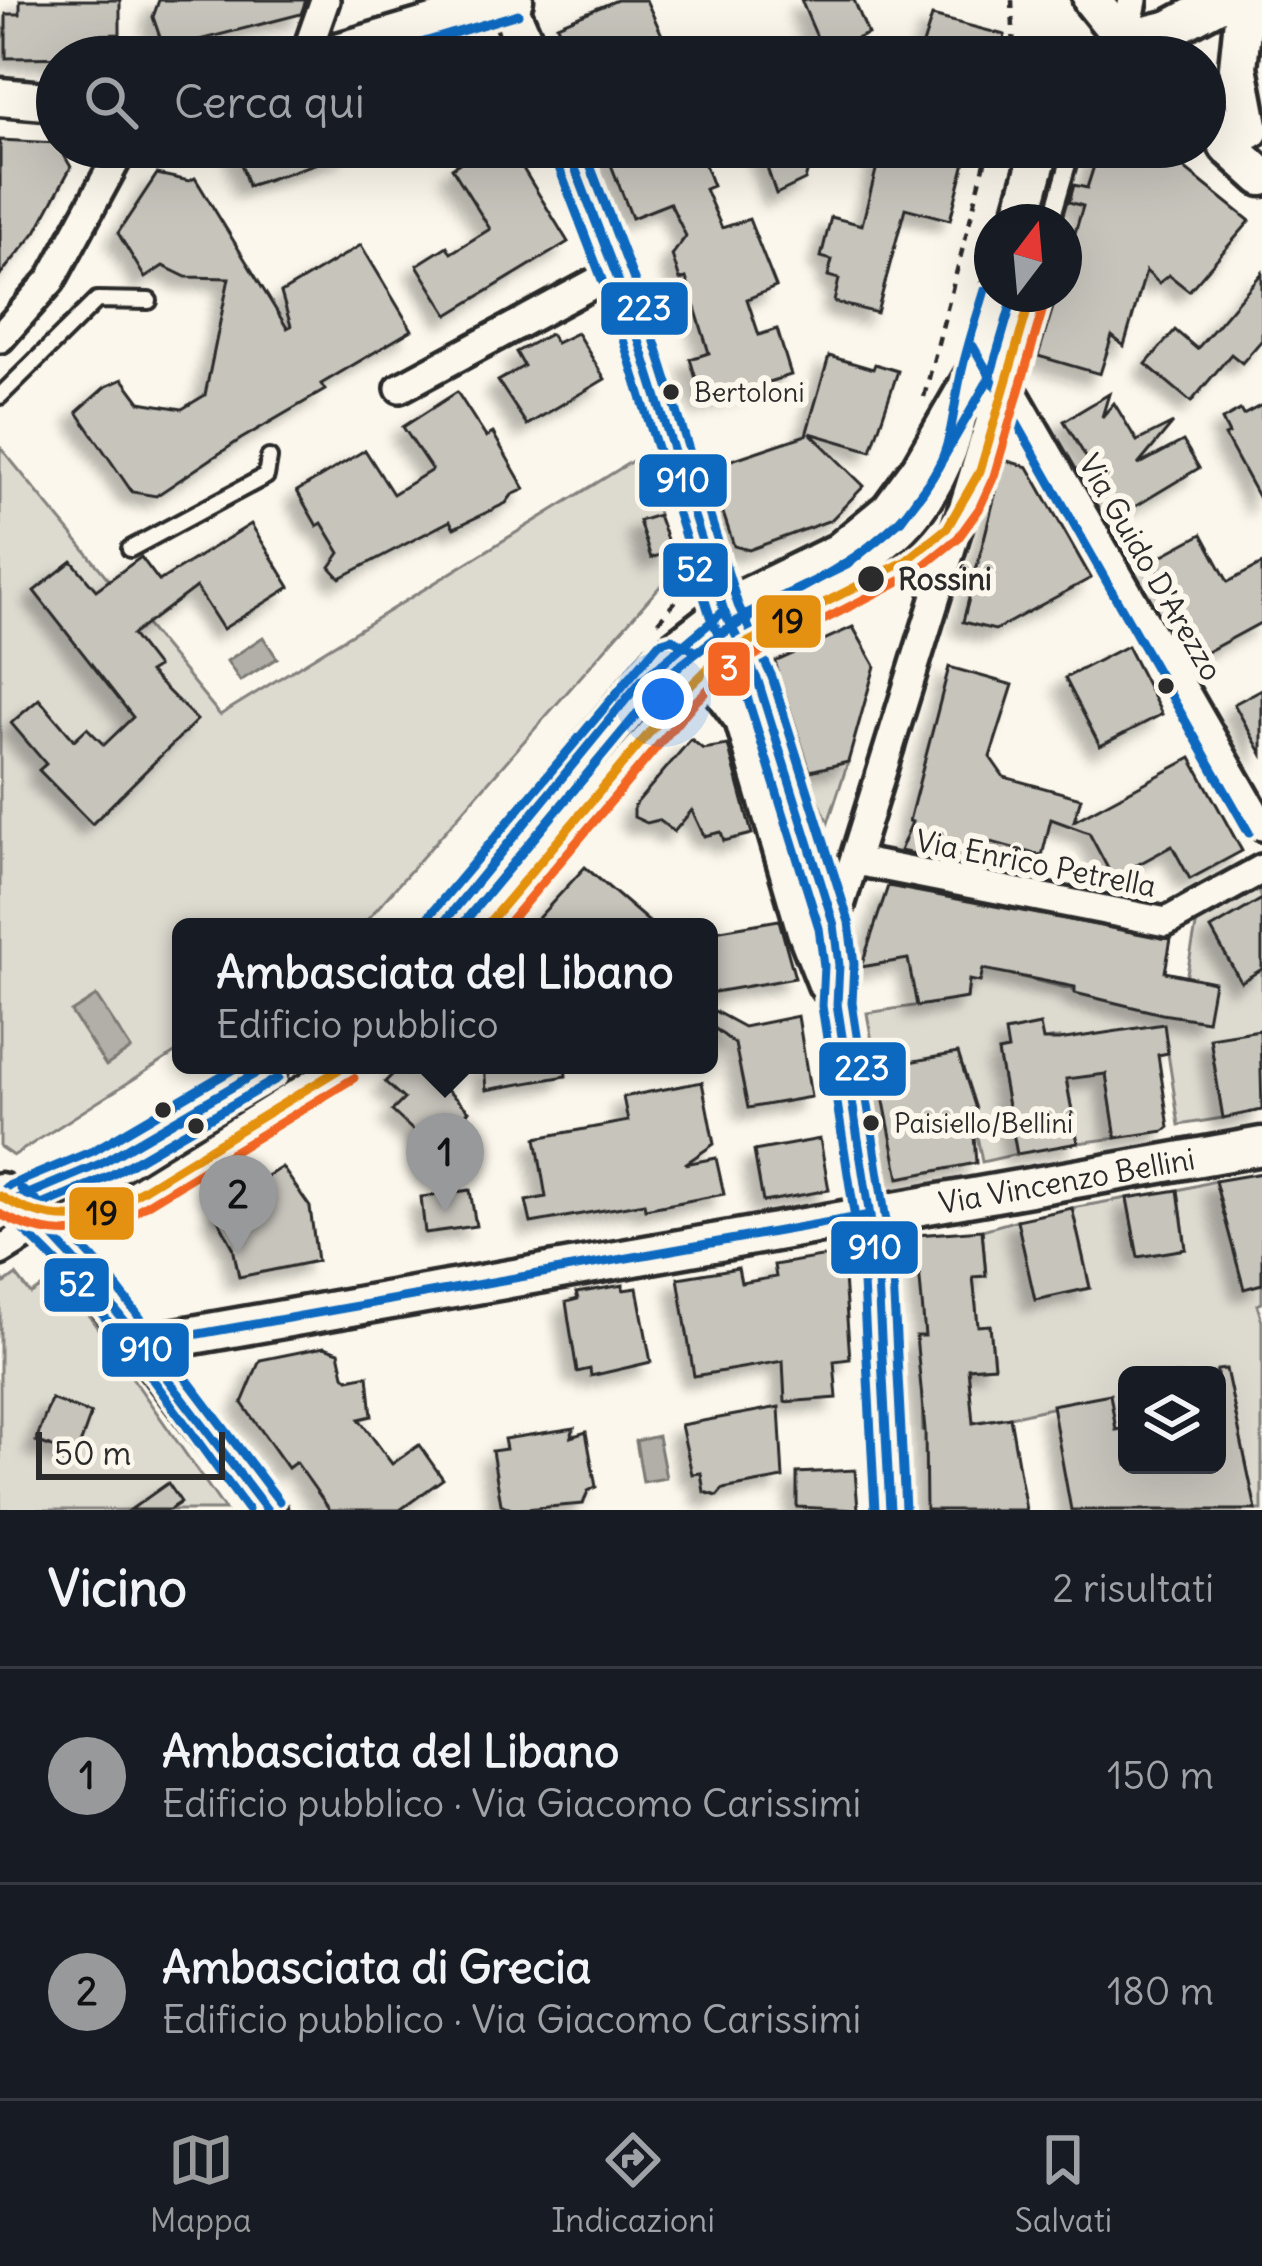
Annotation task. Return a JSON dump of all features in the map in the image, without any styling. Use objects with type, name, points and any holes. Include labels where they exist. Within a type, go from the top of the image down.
[{"type":"street","points":[[312,36],[325,0]]},
{"type":"street","points":[[1092,0],[1115,36]]},
{"type":"street","points":[[1127,36],[1133,0]]},
{"type":"street","points":[[1155,36],[1224,0]]},
{"type":"street","points":[[1246,0],[1238,67],[1258,139]]},
{"type":"street","points":[[390,36],[506,1],[522,36]]},
{"type":"street","points":[[0,97],[36,100]]},
{"type":"street","points":[[1226,118],[1258,139]]},
{"type":"street","points":[[1226,142],[1262,177]]},
{"type":"street","points":[[0,338],[51,280],[112,168]]},
{"type":"street","points":[[575,168],[616,272],[731,624],[758,681],[833,925],[837,1004],[877,1262],[890,1510]]},
{"type":"street","points":[[1025,204],[1035,168]]},
{"type":"street","points":[[400,388],[616,272]]},
{"type":"street","points":[[833,925],[963,512],[996,312]]},
{"type":"street","points":[[447,918],[627,698],[731,624],[755,592],[825,560],[878,524],[989,362]]},
{"type":"street","name":"Via Guido D'Arezzo","points":[[989,362],[1262,826]]},
{"type":"street","points":[[683,662],[724,691],[744,719],[806,931],[837,1004]]},
{"type":"street","name":"Via Enrico Petrella","points":[[856,861],[1166,922],[1262,869]]},
{"type":"street","points":[[6,1197],[100,1164],[255,1074]]},
{"type":"street","name":"Via Vincenzo Bellini","points":[[142,1344],[1262,1146]]},
{"type":"street","points":[[6,1197],[42,1225],[142,1344],[267,1510]]},
{"type":"street","points":[[0,1252],[42,1225]]},
{"type":"lane","points":[[1056,204],[1067,168]]},
{"type":"lane","points":[[0,396],[97,300],[149,301]]},
{"type":"lane","points":[[989,362],[1018,312]]},
{"type":"lane","points":[[130,549],[266,476],[269,458]]},
{"type":"lane","points":[[731,624],[811,616],[885,583],[918,561],[963,512]]},
{"type":"lane","points":[[481,918],[683,662]]},
{"type":"lane","points":[[42,1225],[120,1196],[317,1074]]},
{"type":"path","points":[[1012,0],[1013,36]]},
{"type":"path","points":[[925,397],[984,168]]},
{"type":"shaded area","points":[[0,447],[220,715],[647,452],[658,515],[677,567],[369,918],[172,918],[172,1055],[13,1156],[0,1147]]},
{"type":"shaded area","points":[[263,637],[277,658],[240,681],[227,661]]},
{"type":"shaded area","points":[[848,762],[828,823],[807,772]]},
{"type":"shaded area","points":[[1257,884],[1262,899],[1212,929],[1240,981],[1262,969],[1262,1042],[1259,1030],[1210,1039],[1223,1118],[1179,1125],[1165,1034],[1146,1027],[1096,1035],[1123,1071],[1110,1098],[1116,1138],[1078,1143],[1059,1038],[1043,1040],[1039,1025],[1006,1032],[1008,1050],[998,1052],[1017,1154],[982,1162],[958,1054],[882,1067],[879,1081],[867,1013],[967,998],[969,980],[980,981],[994,904],[1025,907],[1013,975],[1179,1015],[1198,916]]},
{"type":"shaded area","points":[[96,996],[131,1049],[106,1066],[71,1012]]},
{"type":"shaded area","points":[[1215,1181],[1244,1288],[1262,1284],[1262,1303],[1257,1305],[1262,1321],[1262,1510],[1256,1510],[1226,1366],[1118,1366],[1118,1430],[1109,1395],[923,1430],[922,1395],[970,1391],[968,1368],[994,1366],[990,1325],[978,1326],[973,1277],[986,1275],[982,1230],[1017,1220],[1036,1300],[1090,1287],[1072,1208],[1127,1198],[1138,1256],[1186,1249],[1178,1190]]},
{"type":"shaded area","points":[[16,1275],[31,1294],[49,1283],[68,1286],[225,1510],[0,1510],[0,1276],[5,1283]]},
{"type":"shaded area","points":[[658,1436],[666,1478],[643,1482],[636,1441]]},
{"type":"building","points":[[20,0],[120,0],[120,34],[36,36],[36,58],[6,58],[6,14],[20,14]]},
{"type":"building","points":[[159,0],[306,0],[301,14],[215,36],[160,36],[153,17]]},
{"type":"building","points":[[617,0],[646,0],[662,36],[561,36],[557,25]]},
{"type":"building","points":[[801,0],[854,0],[868,34],[817,36]]},
{"type":"building","points":[[932,16],[1005,35],[1005,36],[926,36]]},
{"type":"building","points":[[0,140],[36,142],[36,168],[70,168],[36,232],[0,275]]},
{"type":"building","points":[[242,168],[303,168],[248,186]]},
{"type":"building","points":[[452,168],[523,168],[568,242],[448,315],[417,265],[447,246],[451,253],[490,229]]},
{"type":"building","points":[[612,168],[706,168],[713,186],[705,189],[722,228],[749,219],[776,287],[747,299],[759,335],[777,329],[791,375],[703,402],[690,359],[709,353],[686,278],[680,280],[672,255],[686,236],[670,203],[632,218]]},
{"type":"building","points":[[767,168],[808,168],[805,180],[776,194]]},
{"type":"building","points":[[877,168],[964,168],[950,220],[905,208],[877,313],[834,302],[839,279],[828,276],[832,260],[821,257],[831,217],[862,225]]},
{"type":"building","points":[[1093,168],[1184,168],[1250,221],[1189,291],[1169,275],[1159,283],[1146,271],[1124,346],[1112,336],[1100,374],[1038,356],[1051,312],[1082,312],[1083,206],[1069,202],[1074,185],[1087,188]]},
{"type":"building","points":[[157,174],[189,181],[195,178],[287,328],[291,326],[281,293],[361,245],[412,330],[321,384],[325,390],[156,496],[132,492],[77,412],[105,387],[123,379],[140,402],[182,409],[205,395],[229,278],[186,277],[163,266],[145,278],[118,233]]},
{"type":"building","points":[[1262,273],[1262,340],[1242,363],[1231,354],[1191,402],[1146,364],[1175,330],[1197,349]]},
{"type":"building","points":[[577,333],[605,379],[527,425],[498,381],[524,366],[516,352],[550,334],[556,343]]},
{"type":"building","points":[[829,356],[898,371],[871,451],[810,433],[864,486],[831,520],[749,550],[734,546],[708,468],[806,435]]},
{"type":"building","points":[[457,392],[486,437],[493,433],[525,489],[506,503],[454,528],[450,521],[340,578],[330,567],[340,553],[297,491],[365,450],[393,494],[432,470],[403,427]]},
{"type":"building","points":[[1109,394],[1102,417],[1114,403],[1137,441],[1173,423],[1138,465],[1183,441],[1199,468],[1121,515],[1064,421]]},
{"type":"building","points":[[1262,405],[1262,504],[1225,436],[1229,434],[1222,420]]},
{"type":"building","points":[[1004,460],[1028,467],[1091,578],[995,630],[963,622]]},
{"type":"building","points":[[658,515],[671,551],[651,558],[639,521]]},
{"type":"building","points":[[251,524],[290,587],[223,629],[196,587],[132,635],[157,667],[149,672],[197,720],[92,824],[39,770],[46,764],[11,723],[39,699],[74,740],[87,728],[104,745],[133,717],[34,591],[72,561],[96,590],[141,557],[159,581]]},
{"type":"building","points":[[1202,534],[1228,582],[1262,564],[1262,622],[1203,654],[1152,561]]},
{"type":"building","points":[[853,627],[875,666],[848,762],[810,771],[775,662]]},
{"type":"building","points":[[1127,646],[1162,714],[1100,746],[1065,678]]},
{"type":"building","points":[[949,667],[1013,685],[990,757],[1004,777],[1081,798],[1074,821],[1191,758],[1242,851],[1190,879],[1172,846],[1113,878],[1089,833],[1051,819],[1042,856],[977,838],[970,865],[900,851],[912,822]]},
{"type":"building","points":[[1262,689],[1262,754],[1234,704]]},
{"type":"building","points":[[691,739],[703,749],[728,745],[752,834],[724,841],[721,832],[704,836],[692,810],[674,832],[659,820],[647,823],[634,817],[634,806]]},
{"type":"building","points":[[585,867],[644,918],[538,918]]},
{"type":"building","points":[[888,886],[1171,939],[1165,972],[1214,982],[1207,1021],[983,969],[980,982],[969,980],[967,998],[917,1006],[908,959],[861,967]]},
{"type":"building","points":[[1262,899],[1262,969],[1241,982],[1211,929]]},
{"type":"building","points":[[779,920],[795,978],[718,991],[718,930]]},
{"type":"building","points":[[718,1013],[744,1027],[798,1016],[811,1097],[748,1108],[735,1044],[718,1031]]},
{"type":"building","points":[[1164,1024],[1168,1053],[1158,1055],[1169,1127],[1116,1138],[1106,1074],[1066,1079],[1078,1143],[1017,1154],[998,1052],[1008,1050],[1005,1032],[1040,1025],[1043,1040],[1059,1040]]},
{"type":"building","points":[[1260,1030],[1262,1110],[1223,1118],[1210,1038]]},
{"type":"building","points":[[958,1053],[976,1109],[972,1109],[976,1163],[899,1178],[880,1081],[882,1067]]},
{"type":"building","points":[[393,1074],[430,1074],[469,1111],[433,1149],[392,1111],[404,1099],[385,1082]]},
{"type":"building","points":[[485,1074],[566,1074],[566,1076],[486,1090]]},
{"type":"building","points":[[702,1082],[714,1144],[685,1164],[716,1158],[724,1194],[531,1223],[526,1201],[546,1197],[536,1138],[628,1121],[623,1097]]},
{"type":"building","points":[[820,1139],[829,1190],[763,1202],[754,1151]]},
{"type":"building","points":[[282,1167],[310,1207],[317,1261],[239,1277],[233,1247],[213,1210]]},
{"type":"building","points":[[1262,1173],[1262,1284],[1244,1289],[1215,1181]]},
{"type":"building","points":[[470,1190],[476,1226],[425,1233],[421,1197]]},
{"type":"building","points":[[1178,1190],[1186,1249],[1138,1257],[1127,1198]]},
{"type":"building","points":[[1072,1208],[1090,1288],[1035,1300],[1017,1220]]},
{"type":"building","points":[[982,1230],[986,1276],[973,1277],[978,1326],[990,1325],[994,1366],[968,1368],[973,1423],[1010,1417],[1026,1510],[926,1510],[916,1336],[925,1336],[916,1235]]},
{"type":"building","points":[[833,1255],[843,1264],[850,1359],[834,1361],[837,1398],[785,1402],[783,1361],[694,1376],[678,1278],[738,1268],[741,1283],[776,1277],[774,1265]]},
{"type":"building","points":[[623,1285],[623,1290],[637,1288],[651,1362],[591,1376],[590,1369],[577,1372],[566,1302],[578,1299],[576,1293]]},
{"type":"building","points":[[324,1347],[339,1352],[348,1379],[368,1375],[372,1416],[359,1419],[392,1464],[419,1445],[443,1479],[400,1510],[330,1510],[296,1462],[288,1468],[242,1403],[260,1360]]},
{"type":"building","points":[[1226,1369],[1256,1510],[1071,1510],[1052,1405],[1110,1394],[1118,1474],[1226,1474]]},
{"type":"building","points":[[51,1399],[91,1414],[76,1456],[36,1441]]},
{"type":"building","points":[[779,1407],[783,1478],[723,1489],[717,1496],[704,1492],[701,1473],[692,1474],[681,1425]]},
{"type":"building","points":[[574,1428],[571,1437],[586,1432],[596,1487],[588,1491],[583,1504],[513,1510],[501,1504],[492,1451],[506,1449],[504,1439]]},
{"type":"building","points":[[855,1470],[858,1510],[797,1507],[797,1473]]},
{"type":"building","points":[[168,1483],[181,1502],[169,1510],[130,1510]]},
{"type":"transit line","name":"52","points":[[444,36],[518,14]]},
{"type":"transit line","name":"52","points":[[559,168],[614,311],[710,616],[744,687],[819,928],[822,1006],[862,1264],[875,1510]]},
{"type":"transit line","name":"910","points":[[575,168],[628,306],[724,611],[758,681],[834,925],[837,1004],[877,1262],[890,1510]]},
{"type":"transit line","name":"223","points":[[591,168],[642,301],[738,605],[772,677],[849,922],[852,1003],[892,1260],[905,1509]]},
{"type":"transit line","name":"223","points":[[428,917],[659,643],[672,639],[697,652],[832,571],[893,526],[919,497],[945,452],[978,312]]},
{"type":"transit line","name":"52","points":[[467,918],[672,672],[746,614],[847,565],[901,520],[933,476],[990,377],[1009,312]]},
{"type":"transit line","name":"19","points":[[493,918],[682,694],[721,656],[906,561],[947,528],[980,471],[1027,312]]},
{"type":"transit line","name":"3","points":[[513,918],[693,704],[730,668],[913,574],[958,538],[994,476],[1042,312]]},
{"type":"transit line","name":"52","points":[[973,346],[1249,833]]},
{"type":"transit line","name":"910","points":[[447,918],[641,681],[724,611]]},
{"type":"transit line","name":"223","points":[[6,1187],[93,1151],[225,1074]]},
{"type":"transit line","name":"910","points":[[12,1201],[100,1164],[255,1074]]},
{"type":"transit line","name":"19","points":[[0,1196],[51,1216],[105,1213],[331,1074]]},
{"type":"transit line","name":"52","points":[[18,1215],[108,1177],[278,1078]]},
{"type":"transit line","name":"3","points":[[0,1214],[54,1232],[110,1227],[354,1078]]},
{"type":"transit line","name":"223","points":[[21,1189],[52,1214],[103,1269],[279,1501]]},
{"type":"transit line","name":"910","points":[[12,1201],[42,1225],[91,1278],[267,1510]]},
{"type":"transit line","name":"52","points":[[3,1213],[102,1314],[248,1510]]},
{"type":"transit line","name":"910","points":[[142,1344],[870,1215]]},
{"type":"place","name":"Bertoloni","points":[[671,392]]},
{"type":"place","name":"Rossini","points":[[871,579]]},
{"type":"place","name":"Paisiello/Bellini","points":[[871,1123]]},
{"type":"place","name":"Ambasciata del Libano","points":[[445,1212]]},
{"type":"place","name":"Ambasciata di Grecia","points":[[238,1254]]}]
